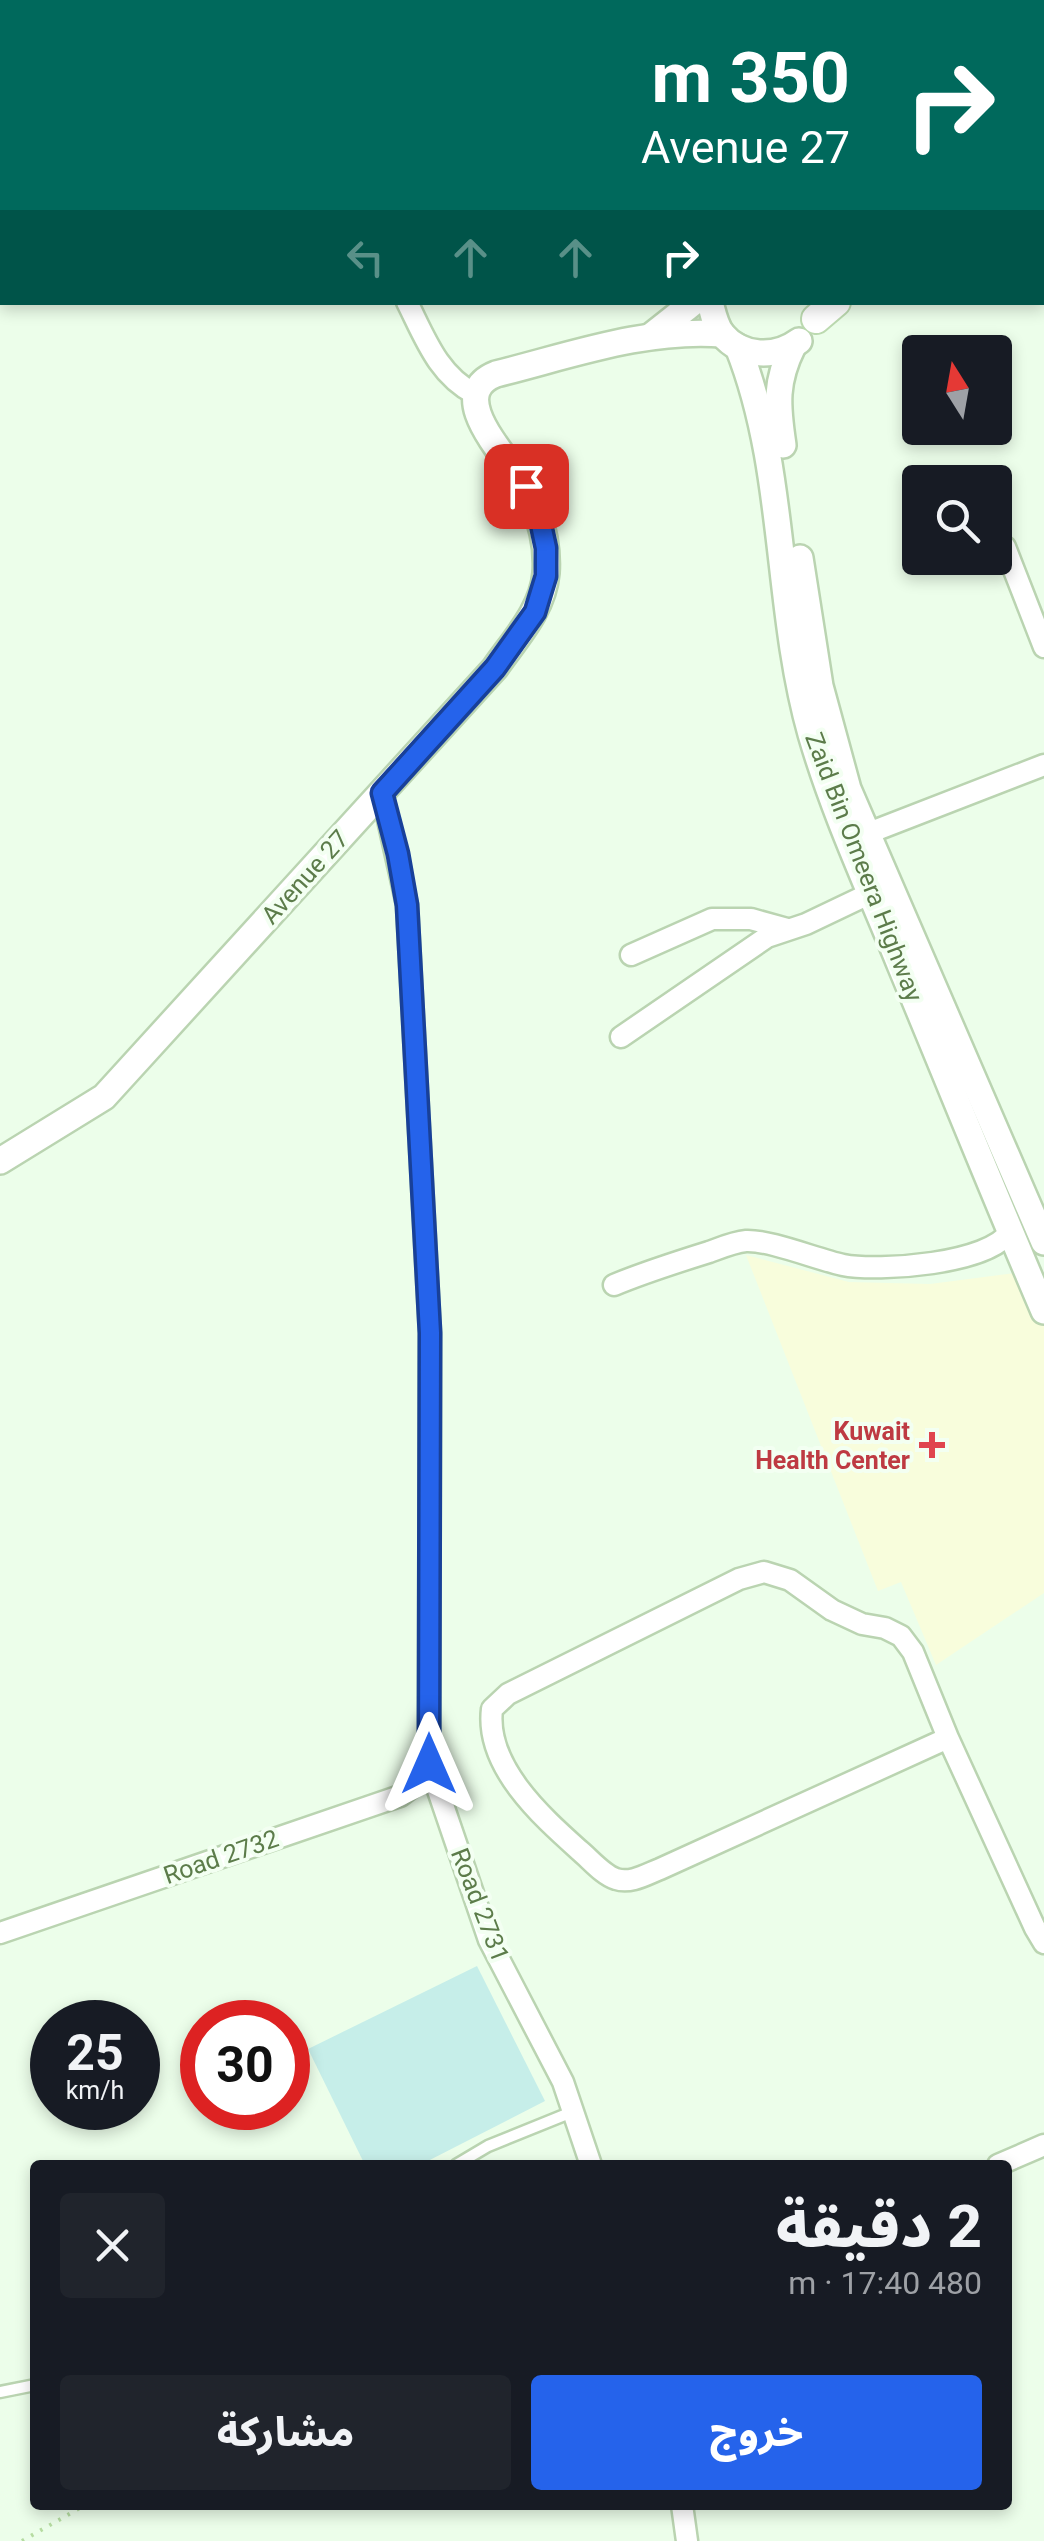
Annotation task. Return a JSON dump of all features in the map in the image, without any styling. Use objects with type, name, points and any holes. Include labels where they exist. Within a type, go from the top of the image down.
[{"type":"street","points":[[408,305],[444,370],[475,394],[482,381],[496,374],[651,336],[686,332],[772,353],[794,346],[824,308]]},
{"type":"street","points":[[651,336],[690,305]]},
{"type":"street","name":"Zaid Bin Omeera Highway","points":[[711,305],[754,392],[765,438],[795,660],[810,730],[832,797],[1044,1311]]},
{"type":"street","name":"Zaid Bin Omeera Highway","points":[[794,346],[777,397],[800,563],[828,720],[866,834],[1041,1236]]},
{"type":"street","name":"Avenue 27","points":[[0,1161],[104,1097],[495,668],[535,612],[546,576],[540,520],[526,486],[478,414],[475,394]]},
{"type":"street","points":[[1012,565],[1044,647]]},
{"type":"street","points":[[866,834],[1044,765]]},
{"type":"street","name":"Road 2731","points":[[382,793],[407,905],[430,1333],[429,1764],[489,1940],[562,2082],[589,2160]]},
{"type":"street","points":[[621,1038],[767,938],[871,893]]},
{"type":"street","points":[[630,956],[712,919],[751,919],[788,929]]},
{"type":"street","points":[[614,1285],[746,1241],[847,1266],[900,1266],[933,1263],[1001,1243],[1034,1241],[1041,1236]]},
{"type":"street","points":[[948,1738],[626,1880],[611,1877],[545,1819],[517,1786],[501,1757],[490,1718],[492,1709],[508,1694],[739,1580],[764,1572],[790,1580],[832,1610],[901,1636],[913,1652],[948,1738],[1044,1943]]},
{"type":"street","name":"Road 2732","points":[[0,1932],[400,1796],[412,1790],[429,1764]]},
{"type":"street","points":[[1009,2160],[1044,2144]]},
{"type":"street","points":[[683,2510],[687,2541]]},
{"type":"lane","points":[[464,2160],[488,2146],[573,2112]]},
{"type":"lane","points":[[0,2392],[30,2386]]},
{"type":"path","points":[[22,2541],[77,2510]]},
{"type":"shaded area","name":"Kuwait Health Center","points":[[746,1255],[849,1282],[930,1284],[1015,1273],[1044,1308],[1044,1593],[936,1665],[901,1582],[878,1591]]},
{"type":"shaded area","points":[[477,1966],[545,2101],[430,2160],[363,2160],[310,2048]]},
{"type":"place","name":"Kuwait Health Center","points":[[932,1445]]},
{"type":"route","points":[[429,1764],[430,1333],[407,905],[382,793],[495,668],[535,612],[546,576],[546,548],[526,486]]}]
